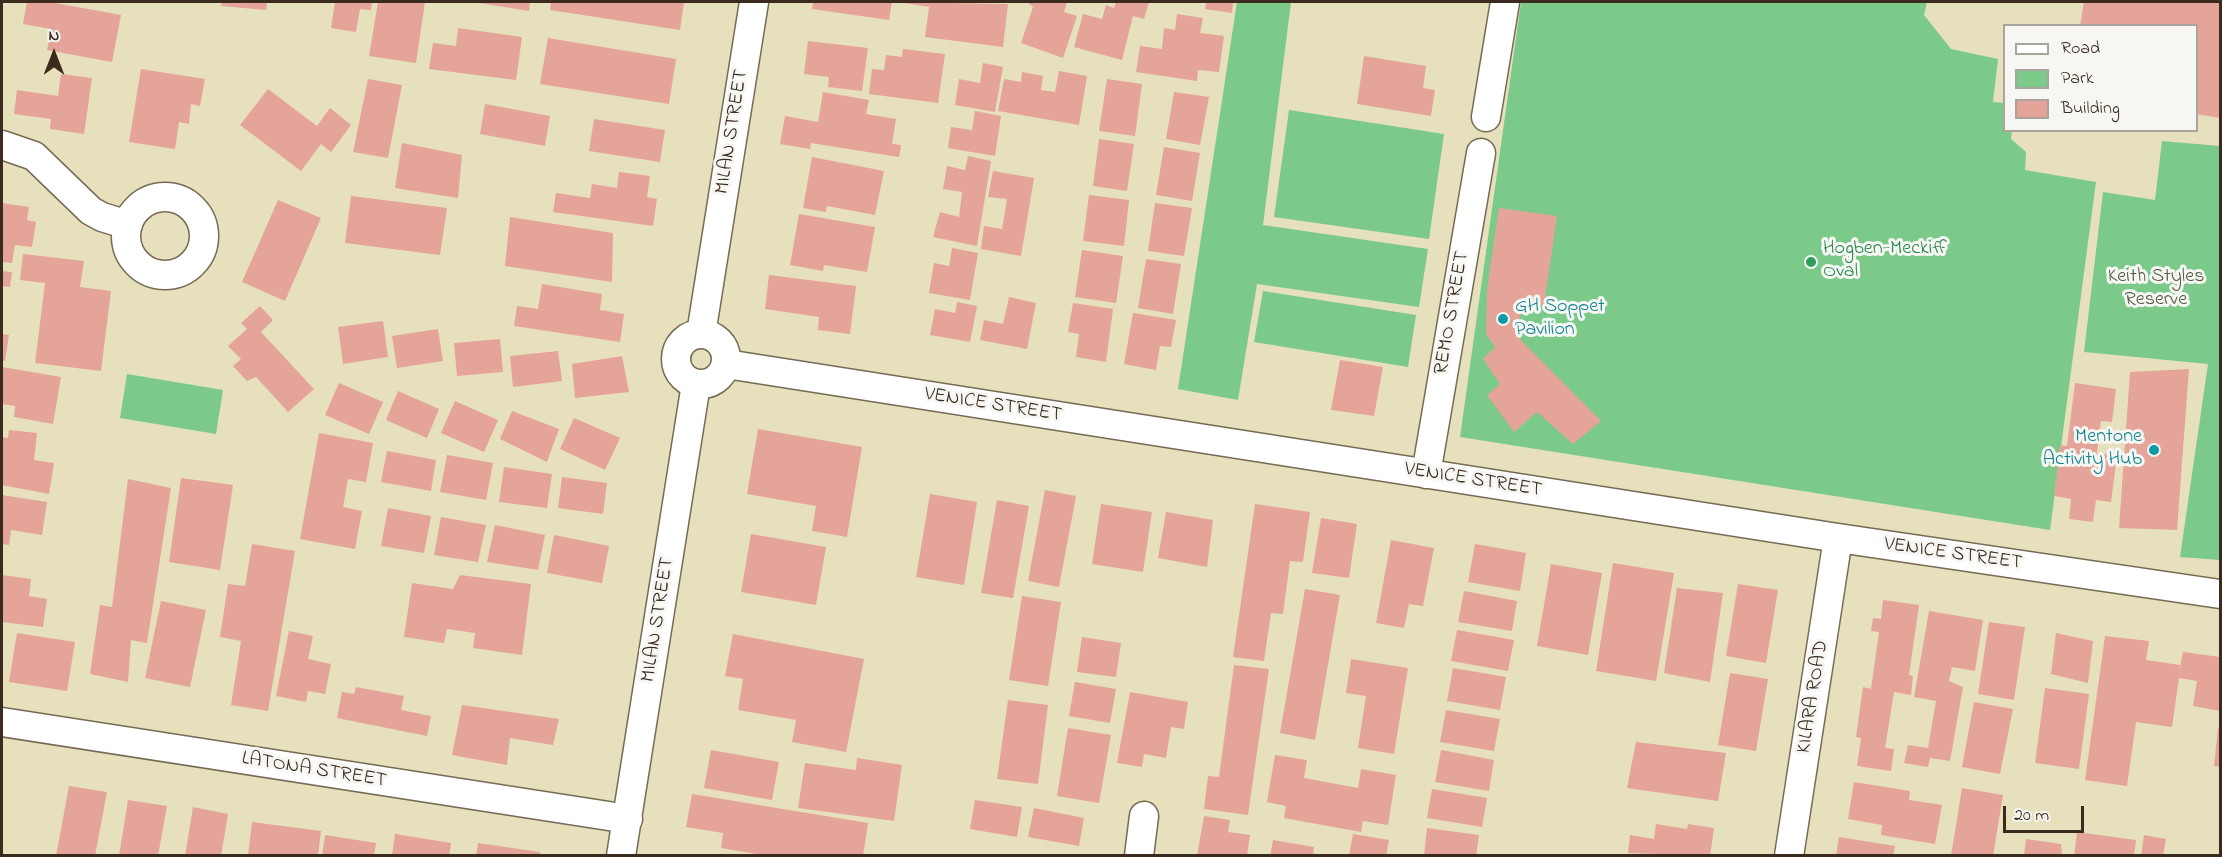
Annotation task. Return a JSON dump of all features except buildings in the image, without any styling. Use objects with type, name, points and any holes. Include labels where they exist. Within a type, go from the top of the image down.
[{"type":"street","name":"MILAN STREET","points":[[701,334],[754,2]]},
{"type":"street","points":[[1486,117],[1505,2]]},
{"type":"street","points":[[2,145],[39,159],[91,211],[102,218],[128,225]]},
{"type":"street","name":"REMO STREET","points":[[1426,474],[1481,153]]},
{"type":"street","points":[[701,334],[715,338],[721,343],[725,350],[726,364],[719,378],[704,384],[696,384],[684,377],[676,357],[678,350],[688,338],[701,334]]},
{"type":"street","name":"VENICE STREET","points":[[726,364],[1838,538],[2220,594]]},
{"type":"street","name":"MILAN STREET","points":[[621,855],[696,384]]},
{"type":"street","name":"KILARA ROAD","points":[[1789,855],[1838,538]]},
{"type":"street","name":"LATONA STREET","points":[[2,722],[628,819]]},
{"type":"street","points":[[1139,855],[1144,816]]},
{"type":"green space","points":[[1237,2],[1291,2],[1263,225],[1428,249],[1419,307],[1257,284],[1238,400],[1178,389]]},
{"type":"green space","name":"Hogben-Meckiff Oval","points":[[1521,2],[1927,2],[1924,15],[1951,49],[1998,59],[1993,102],[2003,103],[2003,132],[2012,132],[2011,139],[2026,152],[2025,170],[2096,182],[2050,530],[1460,437]]},
{"type":"green space","points":[[1289,110],[1444,134],[1429,239],[1274,217]]},
{"type":"green space","name":"Keith Styles Reserve","points":[[2162,141],[2220,146],[2220,560],[2180,557],[2208,364],[2084,352],[2103,192],[2155,200]]},
{"type":"green space","points":[[1263,291],[1416,315],[1408,367],[1254,342]]},
{"type":"green space","points":[[127,374],[223,390],[216,434],[120,418]]},
{"type":"place","name":"Hogben-Meckiff Oval","points":[[1811,262]]},
{"type":"place","name":"GH Soppet Pavilion","points":[[1503,319]]},
{"type":"place","name":"Mentone Activity Hub","points":[[2154,450]]}]
